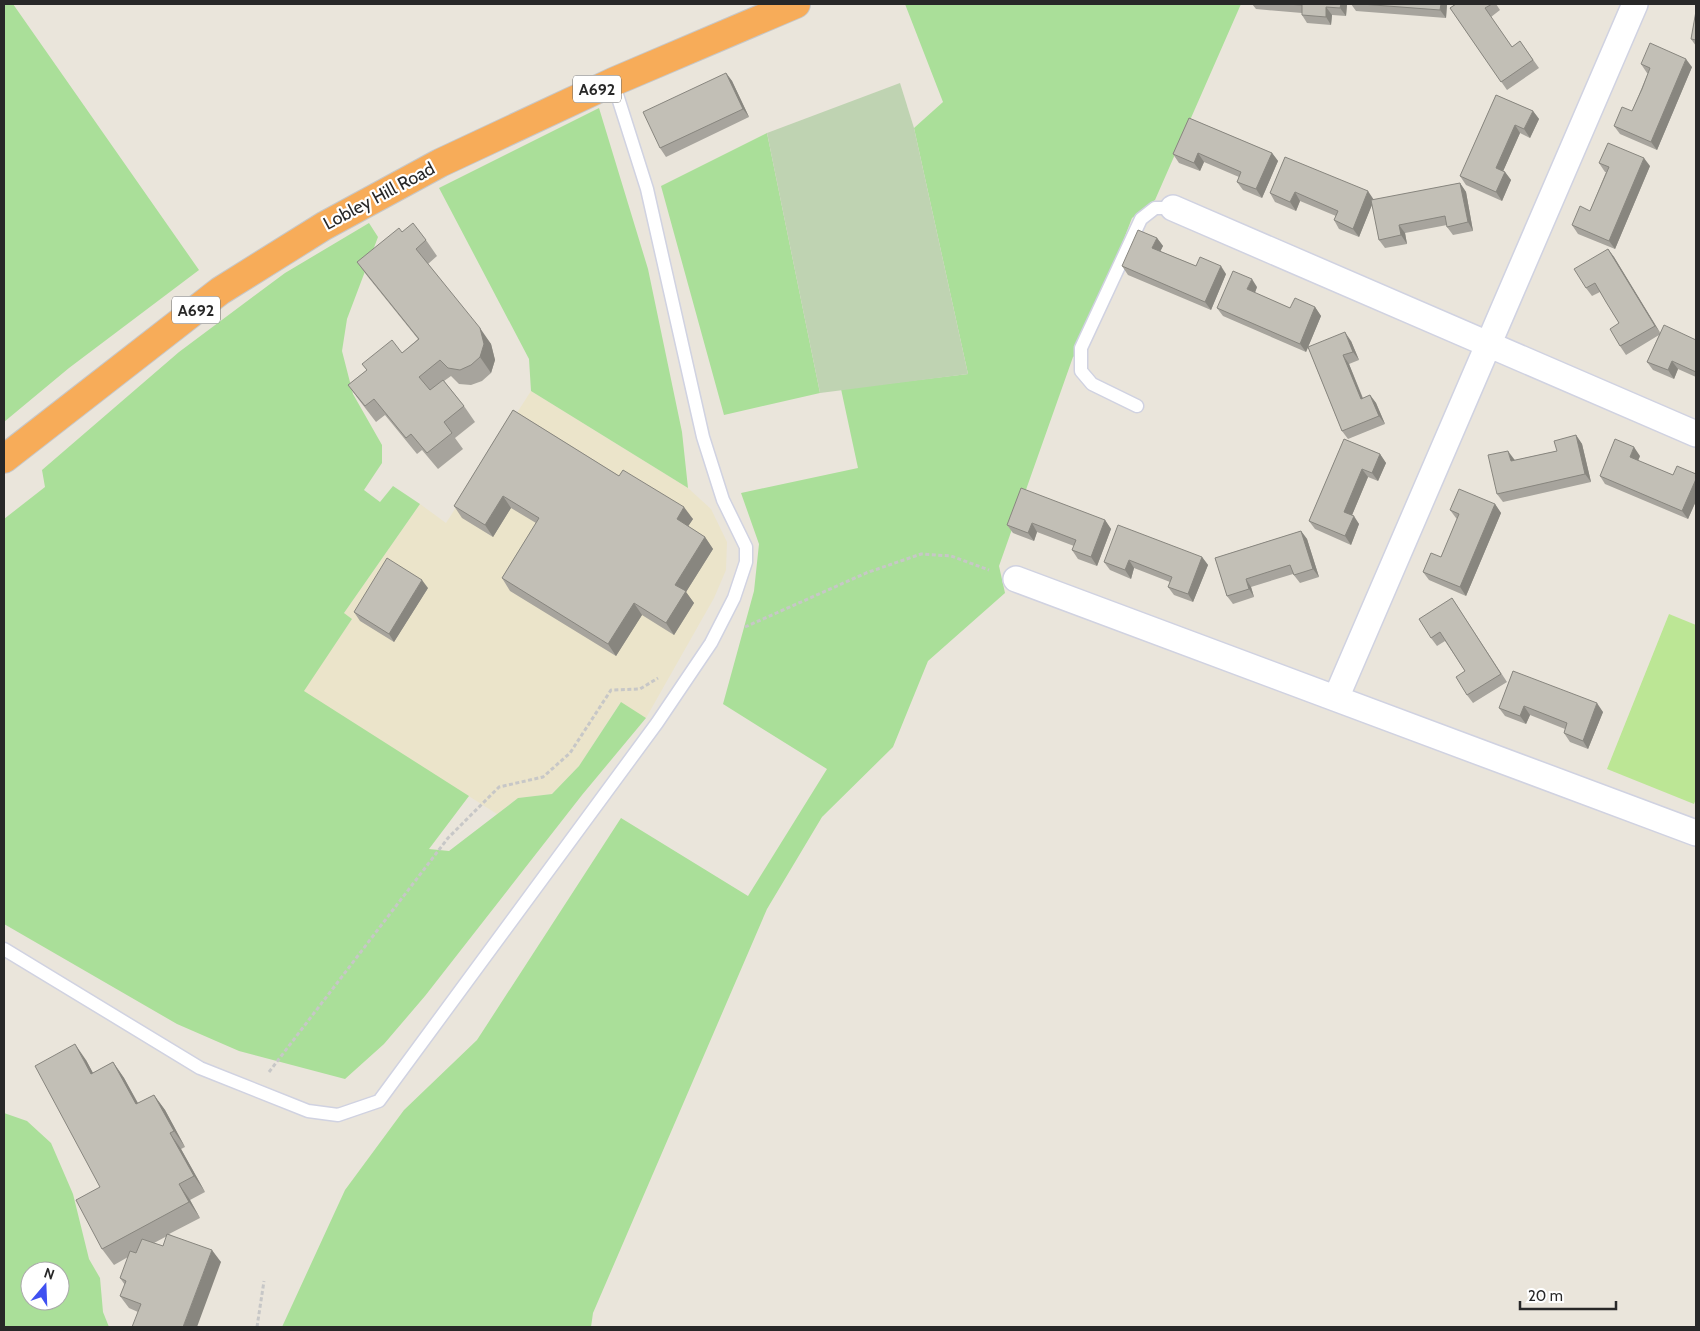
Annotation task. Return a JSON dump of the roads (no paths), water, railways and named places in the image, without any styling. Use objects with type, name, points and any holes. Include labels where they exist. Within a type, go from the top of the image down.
[{"type":"highway","name":"Lobley Hill Road","points":[[4,458],[220,291],[324,226],[440,164],[612,82],[796,4]]},
{"type":"street","points":[[1336,698],[1635,4]]},
{"type":"street","points":[[1173,208],[1696,434]]},
{"type":"street","points":[[1016,579],[1696,833]]},
{"type":"lane","points":[[4,949],[200,1068],[308,1111],[338,1115],[379,1101],[657,724],[711,643],[734,598],[746,562],[746,547],[723,500],[703,438],[647,189],[612,82]]},
{"type":"lane","points":[[1136,406],[1092,384],[1081,371],[1081,348],[1141,219],[1155,208],[1173,208]]}]
